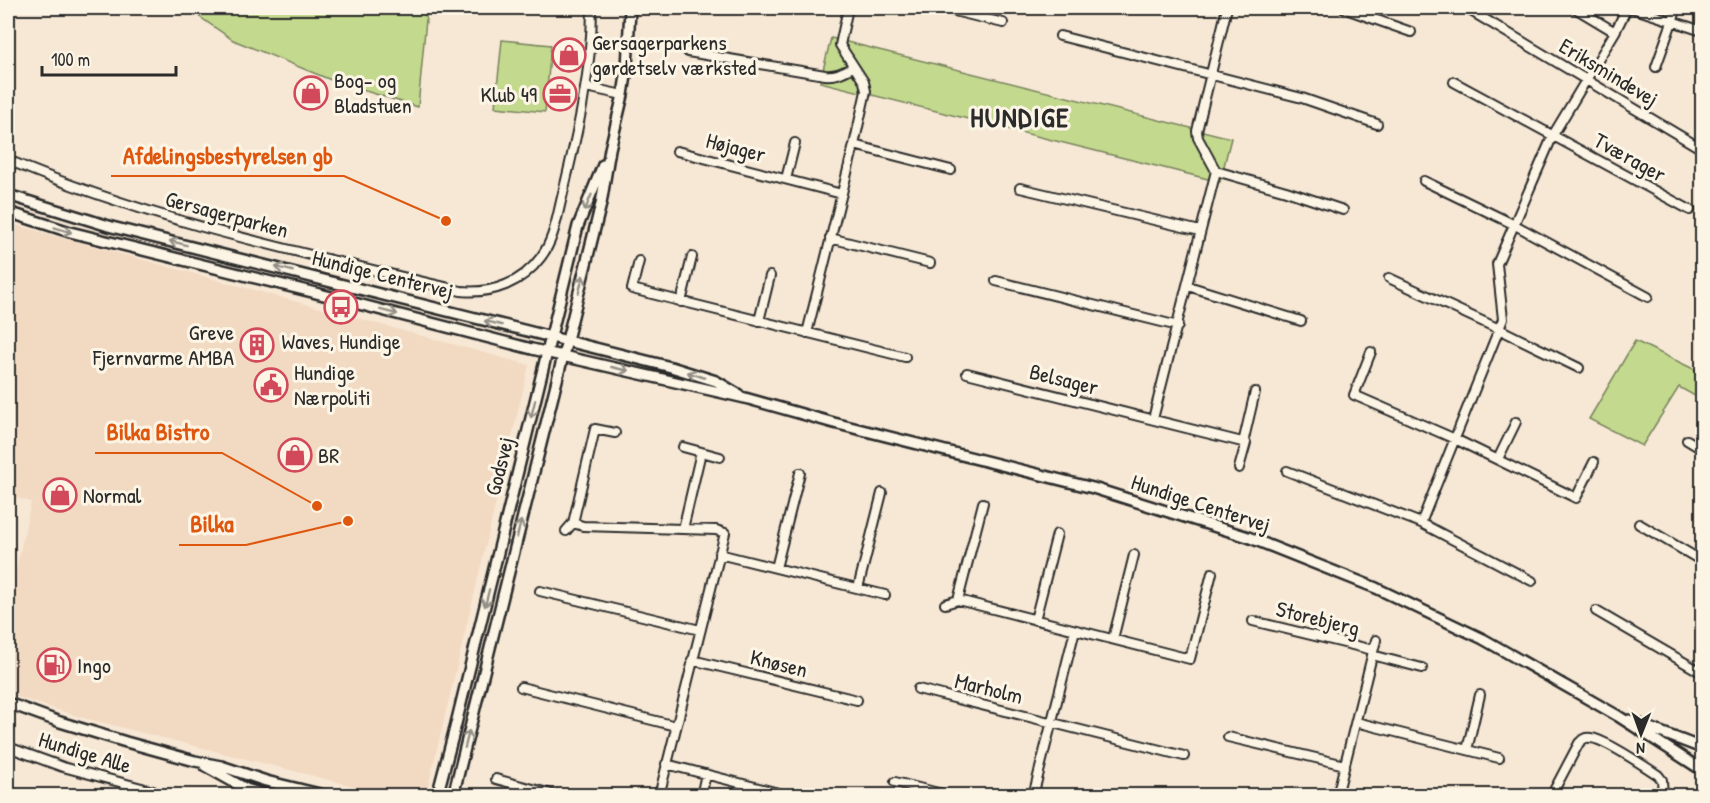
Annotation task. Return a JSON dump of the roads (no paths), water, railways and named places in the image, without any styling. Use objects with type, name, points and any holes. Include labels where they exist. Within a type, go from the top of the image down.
[{"type":"street","name":"Gersagerparken","points":[[8,160],[85,190],[237,237],[461,291],[491,291],[513,282],[532,268],[543,256],[551,239],[586,87],[592,8]]},
{"type":"street","name":"Godsvej","points":[[453,795],[601,204],[610,149],[623,95],[629,46],[630,8]]},
{"type":"street","points":[[807,333],[866,91],[864,82],[840,45],[849,8]]},
{"type":"street","points":[[942,8],[1004,23]]},
{"type":"street","points":[[1154,419],[1216,171],[1198,138],[1197,131],[1227,8]]},
{"type":"street","points":[[1342,8],[1411,32]]},
{"type":"street","name":"Eriksmindevej","points":[[1466,8],[1702,149]]},
{"type":"street","points":[[1575,8],[1616,32]]},
{"type":"street","points":[[1421,523],[1499,329],[1503,314],[1497,264],[1552,135],[1629,8],[1702,31]]},
{"type":"street","points":[[1656,68],[1677,8]]},
{"type":"street","points":[[1060,36],[1302,98],[1377,124]]},
{"type":"street","points":[[688,52],[833,76],[853,67]]},
{"type":"street","name":"Tværager","points":[[1454,82],[1690,210]]},
{"type":"street","points":[[586,87],[623,95]]},
{"type":"street","name":"Højager","points":[[786,179],[795,143]]},
{"type":"street","points":[[854,145],[951,170]]},
{"type":"street","name":"Godsvej","points":[[437,795],[578,226],[610,149]]},
{"type":"street","name":"Højager","points":[[677,150],[842,194]]},
{"type":"street","points":[[1216,171],[1343,210]]},
{"type":"street","points":[[1424,181],[1515,225],[1648,297]]},
{"type":"street","points":[[1020,188],[1200,231]]},
{"type":"street","name":"Hundige Centervej","points":[[8,195],[112,227],[683,370],[716,381],[745,398]]},
{"type":"street","name":"Hundige Centervej","points":[[8,212],[70,232],[563,356],[745,398],[834,423],[1093,488],[1248,537],[1376,588],[1483,639],[1618,716],[1702,770]]},
{"type":"street","points":[[830,238],[930,263]]},
{"type":"street","points":[[681,302],[692,257]]},
{"type":"street","points":[[639,261],[632,289],[905,357]]},
{"type":"street","points":[[759,321],[770,276]]},
{"type":"street","points":[[1389,279],[1579,368]]},
{"type":"street","points":[[996,281],[1178,326]]},
{"type":"street","points":[[1188,285],[1301,321]]},
{"type":"street","points":[[1371,352],[1354,395],[1455,439],[1576,498],[1594,462]]},
{"type":"street","name":"Belsager","points":[[967,373],[1243,443]]},
{"type":"street","points":[[1239,468],[1255,392]]},
{"type":"street","points":[[1498,459],[1516,422]]},
{"type":"street","points":[[566,531],[573,523],[595,429],[615,433]]},
{"type":"street","points":[[1687,440],[1702,449]]},
{"type":"street","points":[[682,447],[720,457]]},
{"type":"street","points":[[683,529],[701,452]]},
{"type":"street","points":[[1287,471],[1421,523],[1532,581]]},
{"type":"street","points":[[776,568],[800,473]]},
{"type":"street","points":[[858,588],[882,493]]},
{"type":"street","points":[[958,600],[983,503]]},
{"type":"street","points":[[573,523],[583,526],[724,532],[659,795]]},
{"type":"street","points":[[1639,524],[1702,561]]},
{"type":"street","points":[[1035,620],[1057,534]]},
{"type":"street","points":[[719,554],[885,595]]},
{"type":"street","points":[[1113,639],[1134,555]]},
{"type":"street","points":[[1190,659],[1212,573]]},
{"type":"street","points":[[540,591],[700,630]]},
{"type":"street","points":[[945,604],[958,600],[1190,659],[1198,667]]},
{"type":"street","points":[[1596,611],[1699,671],[1702,668]]},
{"type":"street","name":"Storebjerg","points":[[1253,621],[1373,652],[1422,668]]},
{"type":"street","points":[[1033,795],[1075,630]]},
{"type":"street","name":"Storebjerg","points":[[1337,795],[1376,640]]},
{"type":"street","name":"Knøsen","points":[[692,660],[857,700]]},
{"type":"street","points":[[521,687],[676,726]]},
{"type":"street","name":"Marholm","points":[[918,689],[1184,756]]},
{"type":"street","points":[[1467,750],[1480,695]]},
{"type":"street","points":[[8,703],[115,739],[221,766],[266,781],[328,795]]},
{"type":"street","name":"Hundige Centervej","points":[[1618,716],[1702,748]]},
{"type":"street","points":[[1356,722],[1498,758]]},
{"type":"street","points":[[1228,737],[1345,765]]},
{"type":"street","points":[[1551,795],[1579,743],[1582,739],[1588,738],[1600,740],[1658,775],[1662,780],[1664,795]]},
{"type":"street","name":"Hundige Alle","points":[[8,747],[63,766],[153,792]]},
{"type":"street","points":[[195,761],[246,789],[268,795]]},
{"type":"street","points":[[666,764],[767,793],[790,795]]},
{"type":"street","points":[[700,795],[706,774]]},
{"type":"street","points":[[496,779],[559,795]]},
{"type":"street","points":[[895,782],[950,795]]},
{"type":"place","name":"Gersagerparkens gørdetselv værksted","points":[[569,55]]},
{"type":"place","name":"Bog- og Bladstuen","points":[[311,93]]},
{"type":"place","name":"Klub 49","points":[[560,94]]},
{"type":"place","name":"Afdelingsbestyrelsen gb","points":[[446,221]]},
{"type":"place","name":"Waves, Hundige","points":[[341,307]]},
{"type":"place","name":"Greve Fjernvarme AMBA","points":[[257,345]]},
{"type":"place","name":"Hundige Nærpoliti","points":[[271,385]]},
{"type":"place","name":"BR","points":[[295,455]]},
{"type":"place","name":"Normal","points":[[60,495]]},
{"type":"place","name":"Bilka Bistro","points":[[317,506]]},
{"type":"place","name":"Bilka","points":[[348,521]]},
{"type":"place","name":"Ingo","points":[[54,665]]},
{"type":"district","name":"HUNDIGE","points":[[1020,117]]}]
